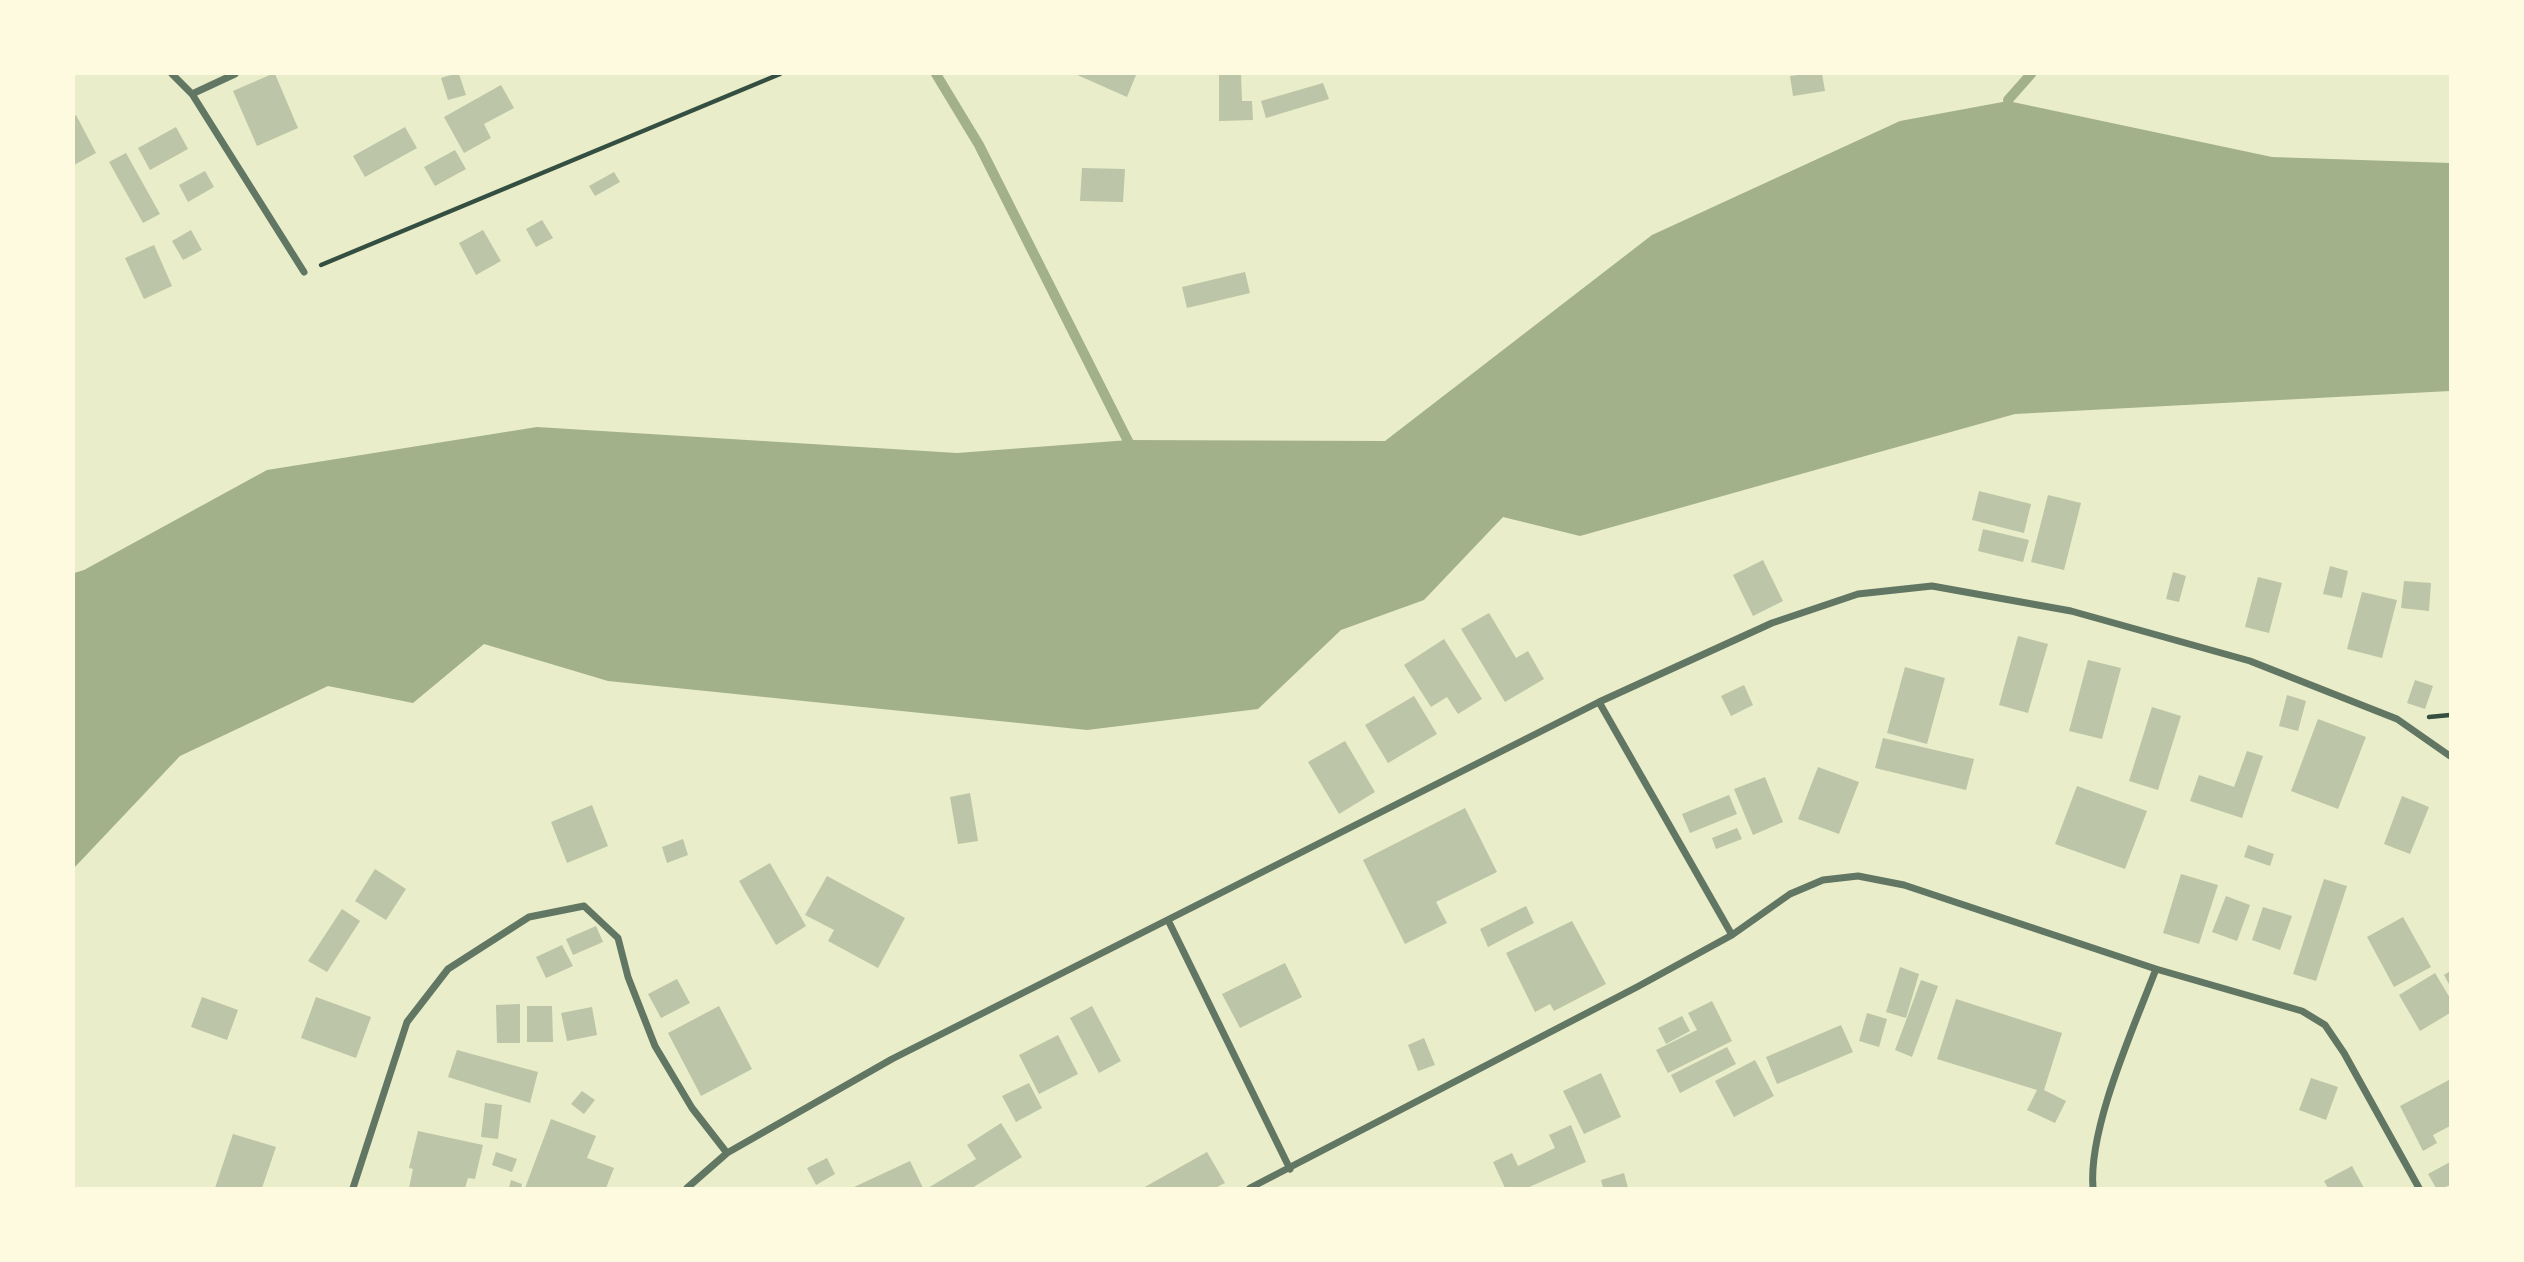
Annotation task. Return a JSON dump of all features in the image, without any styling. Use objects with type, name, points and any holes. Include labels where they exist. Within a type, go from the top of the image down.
[{"type":"street","points":[[172,74],[192,94],[304,272]]},
{"type":"street","points":[[192,94],[236,74]]},
{"type":"street","points":[[687,1188],[727,1153],[892,1059],[1599,702],[1772,623],[1858,594],[1932,586],[2071,611],[2250,661],[2397,719],[2451,756]]},
{"type":"street","points":[[1599,702],[1731,935]]},
{"type":"street","points":[[1250,1188],[1731,935],[1790,894],[1823,880],[1858,876],[1904,885],[2156,968],[2302,1012],[2325,1025],[2344,1053],[2419,1188]]},
{"type":"street","points":[[354,1188],[407,1022],[448,969],[528,917],[584,906],[618,938],[628,977],[655,1046],[692,1108],[727,1153]]},
{"type":"street","points":[[1168,920],[1290,1169]]},
{"type":"street","points":[[2093,1188],[2092,1174],[2110,1094],[2156,968]]},
{"type":"path","points":[[304,272],[780,74]]},
{"type":"shaded area","points":[[2008,101],[2272,157],[2450,163],[2450,391],[2015,414],[1580,536],[1503,517],[1424,600],[1341,630],[1258,709],[1087,730],[608,681],[484,644],[413,703],[328,686],[180,756],[74,868],[74,573],[267,470],[537,427],[957,453],[1129,440],[1385,441],[1652,235],[1900,121]]},
{"type":"building","points":[[275,74],[298,128],[257,146],[233,91]]},
{"type":"building","points":[[459,74],[466,95],[448,100],[441,78]]},
{"type":"building","points":[[1075,74],[1132,74],[1136,75],[1127,97]]},
{"type":"building","points":[[1219,74],[1241,74],[1242,101],[1252,101],[1253,120],[1219,121]]},
{"type":"building","points":[[1822,74],[1825,91],[1793,96],[1790,76]]},
{"type":"building","points":[[1323,83],[1329,99],[1266,118],[1261,101]]},
{"type":"building","points":[[501,85],[514,108],[484,124],[491,138],[464,153],[444,117]]},
{"type":"building","points":[[76,115],[96,153],[74,165],[74,117]]},
{"type":"building","points":[[176,127],[188,149],[150,170],[138,148]]},
{"type":"building","points":[[405,127],[417,148],[365,177],[353,156]]},
{"type":"building","points":[[455,150],[466,169],[435,186],[424,167]]},
{"type":"building","points":[[126,153],[160,214],[143,223],[109,162]]},
{"type":"building","points":[[1082,168],[1125,169],[1123,202],[1080,201]]},
{"type":"building","points":[[205,171],[214,187],[188,202],[179,185]]},
{"type":"building","points":[[614,172],[620,182],[595,196],[589,186]]},
{"type":"building","points":[[542,220],[553,238],[536,247],[526,229]]},
{"type":"building","points":[[191,230],[202,250],[183,260],[172,241]]},
{"type":"building","points":[[483,230],[501,261],[476,275],[459,243]]},
{"type":"building","points":[[154,245],[172,286],[144,299],[125,258]]},
{"type":"building","points":[[1245,272],[1250,293],[1187,308],[1182,287]]},
{"type":"building","points":[[1979,491],[2031,504],[2024,533],[1972,520]]},
{"type":"building","points":[[2048,495],[2081,503],[2064,570],[2031,562]]},
{"type":"building","points":[[1983,529],[2029,540],[2023,562],[1978,551]]},
{"type":"building","points":[[1763,560],[1783,601],[1753,616],[1733,575]]},
{"type":"building","points":[[2330,566],[2348,571],[2342,598],[2323,594]]},
{"type":"building","points":[[2173,572],[2186,576],[2179,602],[2166,599]]},
{"type":"building","points":[[2258,577],[2282,583],[2269,633],[2245,627]]},
{"type":"building","points":[[2404,581],[2431,583],[2429,611],[2401,608]]},
{"type":"building","points":[[2362,592],[2397,600],[2382,658],[2347,649]]},
{"type":"building","points":[[1489,613],[1516,658],[1528,651],[1544,679],[1505,702],[1461,629]]},
{"type":"building","points":[[2018,636],[2048,644],[2028,713],[1999,705]]},
{"type":"building","points":[[1444,639],[1482,699],[1458,714],[1447,697],[1431,707],[1404,665]]},
{"type":"building","points":[[2088,660],[2121,668],[2102,739],[2069,731]]},
{"type":"building","points":[[1905,667],[1945,678],[1927,744],[1887,733]]},
{"type":"building","points":[[2415,680],[2433,686],[2425,709],[2407,703]]},
{"type":"building","points":[[1744,685],[1753,705],[1731,716],[1721,696]]},
{"type":"building","points":[[2287,695],[2306,701],[2298,731],[2279,726]]},
{"type":"building","points":[[1414,696],[1437,734],[1388,763],[1365,725]]},
{"type":"building","points":[[2152,707],[2181,716],[2158,790],[2129,781]]},
{"type":"building","points":[[2318,719],[2366,737],[2338,809],[2291,791]]},
{"type":"building","points":[[1883,738],[1974,759],[1966,790],[1875,768]]},
{"type":"building","points":[[1345,741],[1375,792],[1339,814],[1308,762]]},
{"type":"building","points":[[2247,751],[2263,756],[2242,818],[2190,801],[2199,775],[2234,787]]},
{"type":"building","points":[[1818,767],[1859,782],[1839,834],[1798,819]]},
{"type":"building","points":[[1765,777],[1783,822],[1753,835],[1734,789]]},
{"type":"building","points":[[2077,786],[2147,811],[2125,869],[2055,844]]},
{"type":"building","points":[[970,793],[978,841],[958,844],[950,797]]},
{"type":"building","points":[[1729,795],[1737,814],[1690,833],[1682,814]]},
{"type":"building","points":[[2402,796],[2429,807],[2410,854],[2384,844]]},
{"type":"building","points":[[592,805],[608,846],[567,863],[551,822]]},
{"type":"building","points":[[1465,808],[1497,872],[1436,902],[1447,923],[1405,944],[1363,860]]},
{"type":"building","points":[[1737,828],[1742,839],[1716,849],[1712,838]]},
{"type":"building","points":[[683,839],[688,855],[667,863],[662,847]]},
{"type":"building","points":[[2248,845],[2274,854],[2270,866],[2244,857]]},
{"type":"building","points":[[770,863],[806,926],[776,945],[739,881]]},
{"type":"building","points":[[375,869],[406,889],[386,920],[355,901]]},
{"type":"building","points":[[2181,874],[2218,885],[2199,944],[2163,933]]},
{"type":"building","points":[[827,876],[905,918],[878,968],[828,941],[834,930],[805,915]]},
{"type":"building","points":[[2324,879],[2347,886],[2316,981],[2293,974]]},
{"type":"building","points":[[2226,896],[2250,905],[2237,941],[2212,932]]},
{"type":"building","points":[[1526,906],[1534,923],[1488,947],[1480,929]]},
{"type":"building","points":[[2263,907],[2292,916],[2280,950],[2252,940]]},
{"type":"building","points":[[342,909],[360,921],[327,972],[308,961]]},
{"type":"building","points":[[2403,917],[2431,967],[2394,987],[2367,937]]},
{"type":"building","points":[[1572,921],[1606,984],[1554,1011],[1550,1004],[1535,1012],[1506,953]]},
{"type":"building","points":[[596,926],[603,942],[573,955],[566,939]]},
{"type":"building","points":[[562,945],[573,966],[546,978],[536,957]]},
{"type":"building","points":[[1285,963],[1302,997],[1240,1028],[1222,994]]},
{"type":"building","points":[[1900,967],[1919,974],[1906,1018],[1886,1012]]},
{"type":"building","points":[[2450,971],[2450,986],[2444,975]]},
{"type":"building","points":[[2435,973],[2450,998],[2450,1013],[2420,1031],[2399,995]]},
{"type":"building","points":[[677,979],[690,1003],[661,1018],[648,994]]},
{"type":"building","points":[[1921,980],[1938,986],[1912,1057],[1895,1050]]},
{"type":"building","points":[[202,997],[238,1010],[227,1040],[191,1027]]},
{"type":"building","points":[[316,997],[371,1017],[356,1058],[301,1038]]},
{"type":"building","points":[[1956,999],[2062,1033],[2044,1090],[2066,1101],[2055,1123],[2027,1110],[2037,1090],[1937,1059]]},
{"type":"building","points":[[1712,1001],[1732,1041],[1668,1073],[1656,1050],[1697,1030],[1688,1013]]},
{"type":"building","points":[[520,1004],[520,1043],[497,1043],[496,1005]]},
{"type":"building","points":[[527,1006],[552,1006],[553,1042],[527,1042]]},
{"type":"building","points":[[719,1006],[752,1069],[701,1096],[668,1033]]},
{"type":"building","points":[[1092,1006],[1121,1061],[1099,1073],[1070,1018]]},
{"type":"building","points":[[592,1007],[597,1035],[567,1041],[561,1013]]},
{"type":"building","points":[[1867,1013],[1887,1019],[1879,1047],[1859,1041]]},
{"type":"building","points":[[1682,1016],[1690,1031],[1666,1044],[1658,1028]]},
{"type":"building","points":[[1841,1025],[1853,1052],[1777,1084],[1766,1057]]},
{"type":"building","points":[[1058,1035],[1078,1074],[1039,1094],[1019,1055]]},
{"type":"building","points":[[1424,1038],[1435,1065],[1418,1071],[1408,1045]]},
{"type":"building","points":[[1727,1047],[1736,1064],[1680,1093],[1671,1075]]},
{"type":"building","points":[[457,1050],[538,1072],[530,1103],[448,1077]]},
{"type":"building","points":[[1755,1060],[1774,1096],[1734,1117],[1715,1081]]},
{"type":"building","points":[[1601,1073],[1621,1117],[1584,1134],[1563,1091]]},
{"type":"building","points":[[2311,1078],[2338,1087],[2326,1120],[2299,1110]]},
{"type":"building","points":[[2449,1080],[2450,1126],[2433,1135],[2437,1143],[2423,1151],[2400,1106]]},
{"type":"building","points":[[1029,1083],[1042,1108],[1016,1122],[1002,1096]]},
{"type":"building","points":[[582,1091],[595,1100],[584,1114],[571,1104]]},
{"type":"building","points":[[485,1103],[502,1105],[498,1139],[481,1137]]},
{"type":"building","points":[[551,1119],[596,1136],[587,1158],[614,1168],[606,1188],[525,1188]]},
{"type":"building","points":[[1001,1123],[1022,1157],[972,1188],[928,1188],[976,1159],[967,1145]]},
{"type":"building","points":[[1571,1125],[1586,1162],[1527,1188],[1505,1188],[1493,1162],[1512,1153],[1518,1166],[1555,1148],[1549,1135]]},
{"type":"building","points":[[418,1131],[483,1145],[475,1179],[468,1178],[465,1188],[409,1188],[413,1169],[409,1168]]},
{"type":"building","points":[[233,1134],[276,1147],[262,1188],[215,1188]]},
{"type":"building","points":[[496,1152],[517,1159],[512,1172],[492,1165]]},
{"type":"building","points":[[1207,1152],[1225,1183],[1215,1188],[1143,1188]]},
{"type":"building","points":[[827,1158],[835,1174],[816,1185],[807,1168]]},
{"type":"building","points":[[910,1161],[923,1188],[852,1188]]},
{"type":"building","points":[[2450,1162],[2450,1185],[2436,1188],[2428,1174]]},
{"type":"building","points":[[2352,1166],[2364,1188],[2328,1188],[2324,1181]]},
{"type":"building","points":[[1624,1173],[1628,1188],[1603,1188],[1601,1180]]},
{"type":"building","points":[[511,1180],[522,1184],[521,1188],[509,1188]]},
{"type":"waterway","points":[[936,74],[979,145],[1133,451]]},
{"type":"waterway","points":[[2008,100],[2031,74]]}]
